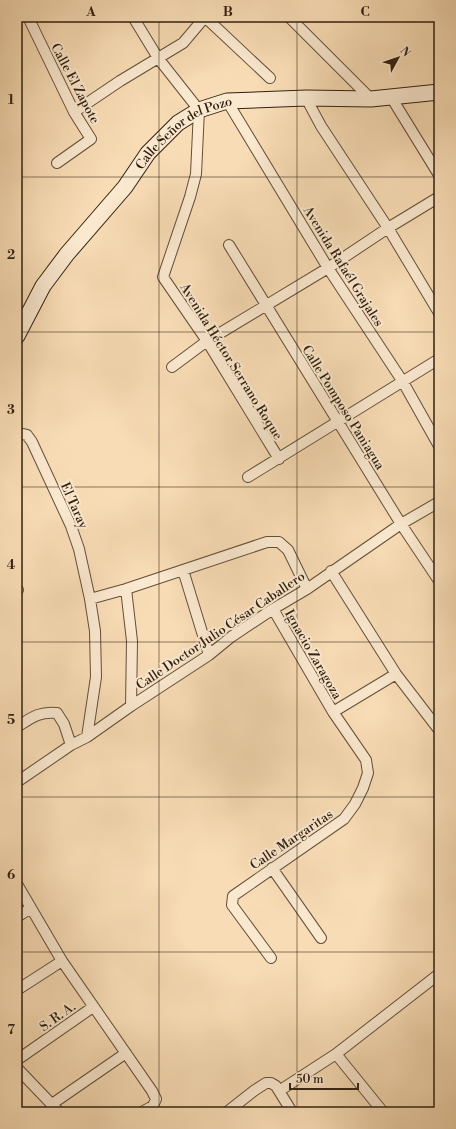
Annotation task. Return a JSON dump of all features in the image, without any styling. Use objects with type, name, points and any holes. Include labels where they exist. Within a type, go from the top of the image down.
[{"type":"street","name":"Calle El Zapote","points":[[28,17],[74,112],[91,139],[57,162]]},
{"type":"street","points":[[133,17],[158,58],[199,110]]},
{"type":"street","points":[[74,112],[120,80],[183,43],[205,17],[270,78]]},
{"type":"street","points":[[289,17],[371,99]]},
{"type":"street","name":"Calle Señor del Pozo","points":[[17,336],[44,286],[67,254],[125,187],[148,153],[178,123],[199,110],[227,101],[306,98],[371,99],[439,92]]},
{"type":"street","points":[[391,97],[439,175]]},
{"type":"street","points":[[306,98],[321,126],[388,228],[439,312]]},
{"type":"street","name":"Avenida Rafaél Grajales","points":[[227,101],[328,268],[403,382],[439,446]]},
{"type":"street","name":"Avenida Héctor Serrano Roque","points":[[199,110],[196,174],[190,197],[163,277],[207,341],[279,459]]},
{"type":"street","points":[[172,367],[207,341],[328,268],[388,228],[439,197]]},
{"type":"street","name":"Calle Pomposo Paniagua","points":[[229,245],[401,524],[439,581]]},
{"type":"street","points":[[248,477],[439,359]]},
{"type":"street","name":"El Taray","points":[[17,433],[26,435],[32,442],[71,526],[79,549],[90,599],[95,631],[96,677],[87,737]]},
{"type":"street","name":"Calle Doctor Julio César Caballero","points":[[17,782],[87,737],[209,655],[231,637],[306,589],[401,524],[439,502]]},
{"type":"street","points":[[90,599],[126,590],[267,542],[279,542],[288,550],[306,589]]},
{"type":"street","points":[[183,570],[209,655]]},
{"type":"street","points":[[331,571],[396,674],[439,730]]},
{"type":"street","points":[[126,590],[132,641],[131,706]]},
{"type":"street","name":"Ignacio Zaragoza","points":[[273,609],[333,712],[366,760]]},
{"type":"street","points":[[333,712],[396,674]]},
{"type":"street","points":[[17,728],[35,715],[47,712],[57,713],[64,724],[71,746]]},
{"type":"street","name":"Calle Margaritas","points":[[271,958],[232,905],[233,896],[238,891],[344,819],[355,804],[363,788],[368,773],[366,760]]},
{"type":"street","points":[[272,868],[322,938]]},
{"type":"street","points":[[17,884],[62,961],[152,1091],[156,1099],[153,1106],[142,1112]]},
{"type":"street","points":[[17,917],[31,908]]},
{"type":"street","points":[[17,990],[62,961]]},
{"type":"street","points":[[279,1091],[336,1054],[439,974]]},
{"type":"street","name":"S. R. A.","points":[[17,1060],[93,1007]]},
{"type":"street","points":[[52,1104],[126,1053]]},
{"type":"street","points":[[336,1054],[383,1112]]},
{"type":"street","points":[[17,1068],[59,1112]]},
{"type":"street","points":[[227,1112],[255,1090],[270,1082],[276,1086],[292,1112]]}]
